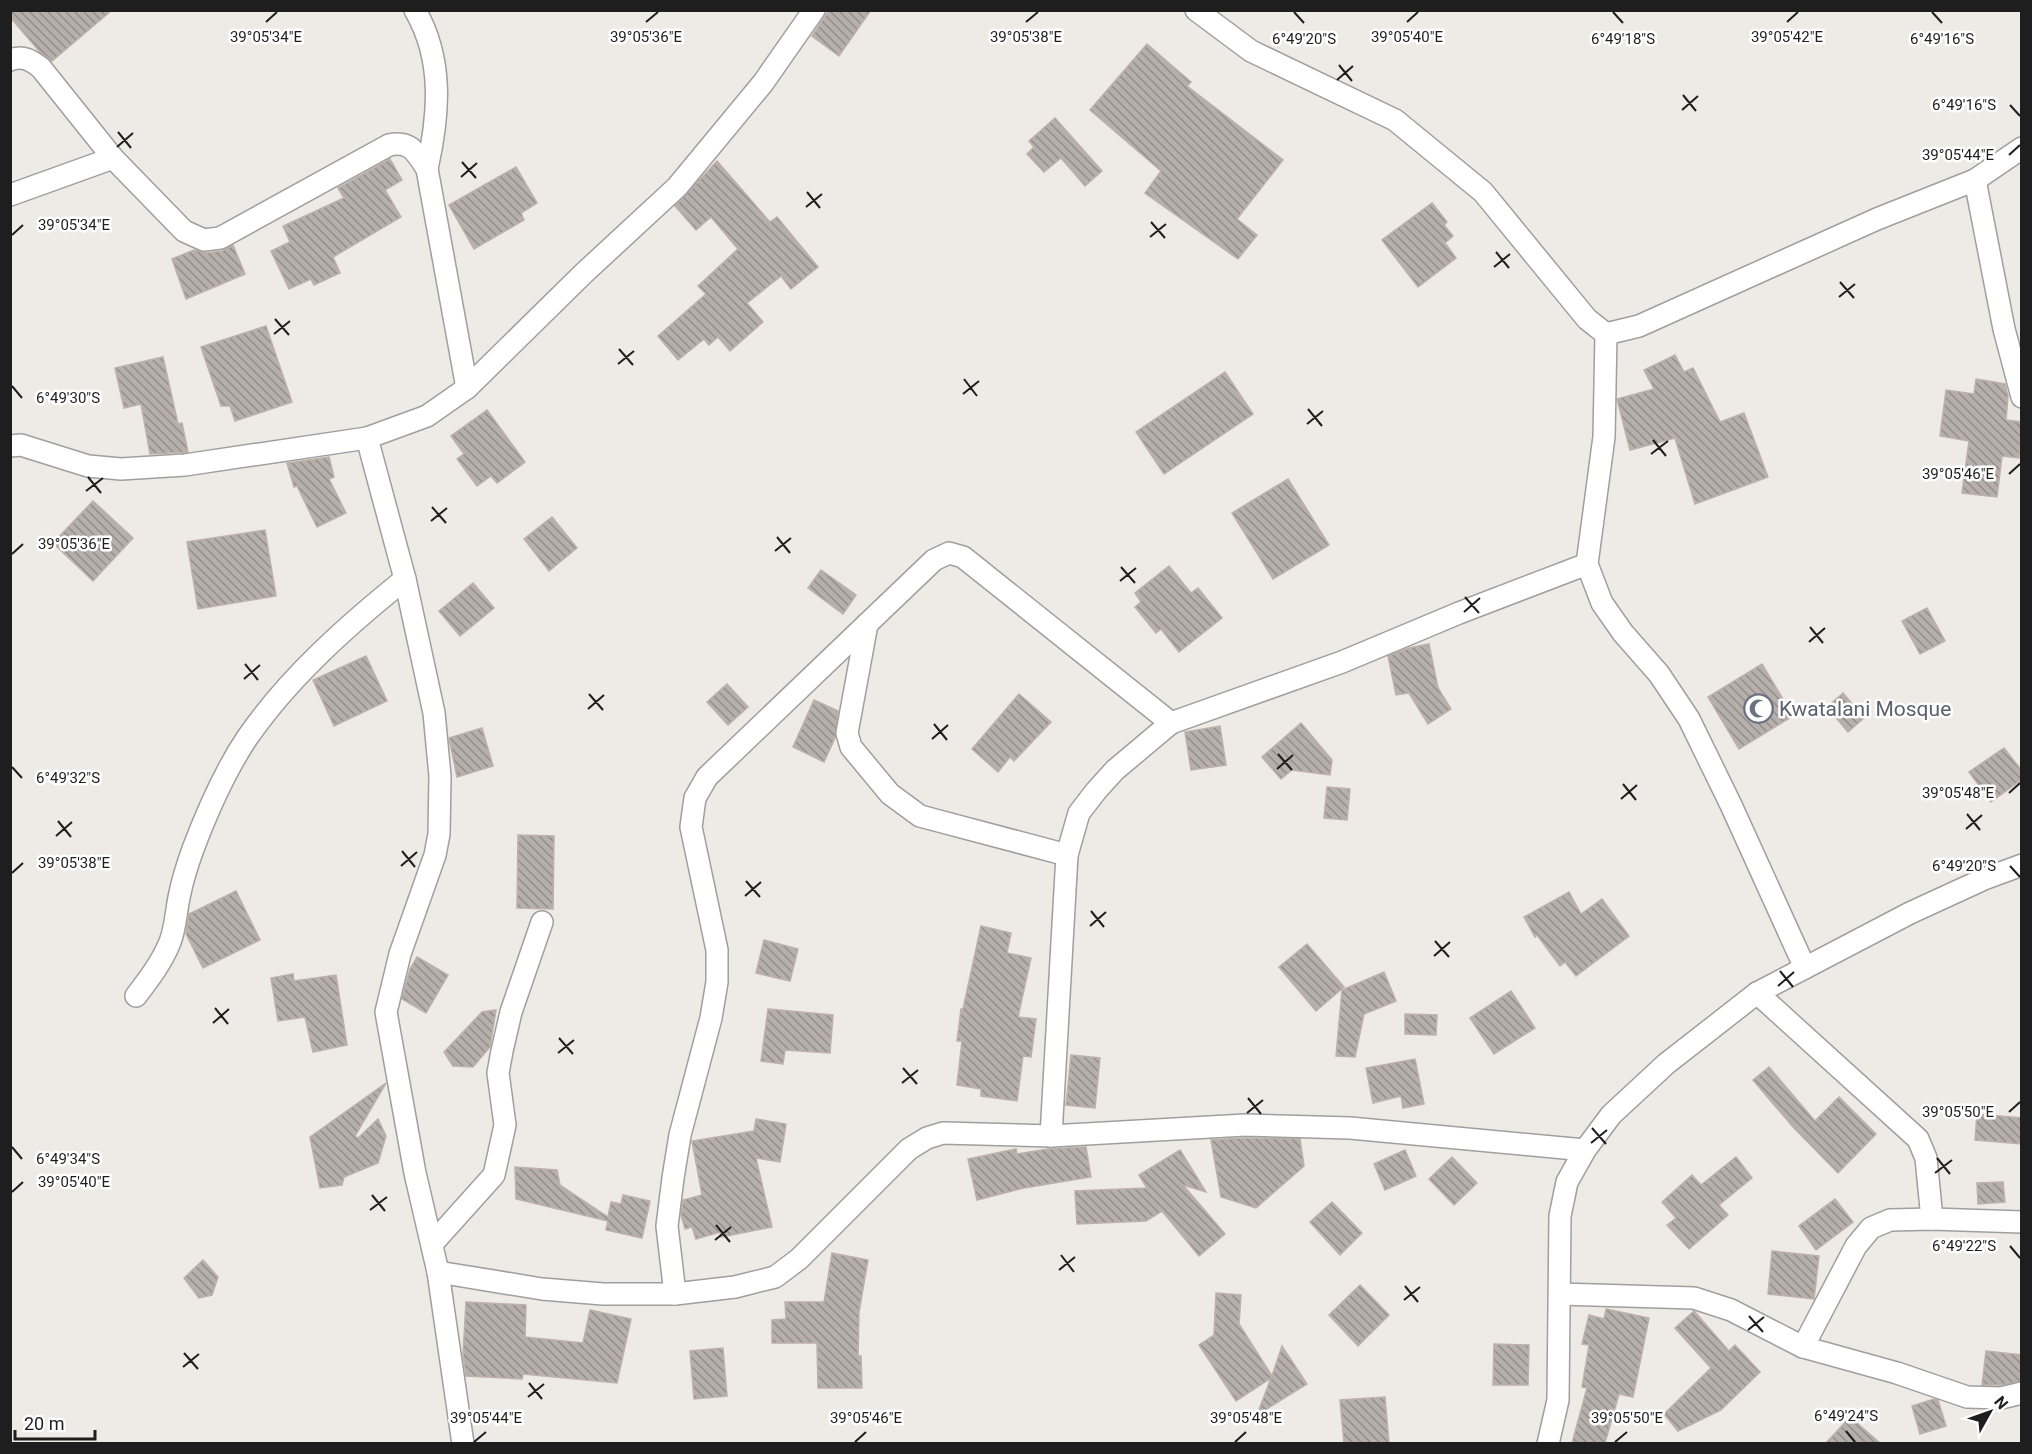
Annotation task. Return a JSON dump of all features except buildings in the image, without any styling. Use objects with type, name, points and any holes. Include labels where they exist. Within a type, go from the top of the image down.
[{"type":"street","points":[[415,10],[435,55],[436,114],[427,169],[467,388]]},
{"type":"street","points":[[10,446],[21,445],[88,466],[121,469],[185,465],[367,438],[426,416],[467,388],[584,273],[677,187],[763,83],[814,10]]},
{"type":"street","points":[[1196,10],[1251,51],[1395,120],[1483,192],[1587,319],[1606,334]]},
{"type":"street","points":[[10,60],[19,57],[31,60],[41,68],[113,158],[184,231],[204,240],[220,238],[389,145],[401,142],[412,147],[427,169]]},
{"type":"street","points":[[1606,334],[1639,326],[1876,219],[1975,180],[2022,148]]},
{"type":"street","points":[[10,195],[113,158]]},
{"type":"street","points":[[1975,180],[2004,329],[2022,397]]},
{"type":"street","points":[[1606,334],[1604,437],[1587,564],[1602,603],[1623,633],[1659,674],[1689,719],[1731,805],[1804,968]]},
{"type":"street","points":[[367,438],[405,579],[434,713],[440,776],[439,834],[435,855],[400,954],[386,1012],[415,1173],[438,1272],[463,1443]]},
{"type":"street","points":[[675,1294],[668,1226],[673,1178],[680,1135],[711,1018],[717,982],[717,950],[691,827],[695,798],[707,777],[934,560],[949,553],[963,557],[1171,723]]},
{"type":"street","points":[[1051,1136],[1067,855],[1079,813],[1096,790],[1115,770],[1171,723],[1342,662],[1459,613],[1587,564]]},
{"type":"street","points":[[136,996],[168,947],[193,849],[222,784],[247,738],[284,693],[327,648],[405,579]]},
{"type":"street","points":[[867,624],[847,727],[851,747],[862,763],[890,794],[921,816],[1067,855]]},
{"type":"street","points":[[1548,1443],[1558,1400],[1560,1216],[1567,1182],[1585,1150],[1611,1115],[1666,1064],[1757,993],[1910,913],[1984,879],[2022,865]]},
{"type":"street","points":[[432,1244],[494,1175],[505,1125],[498,1072],[511,1012],[542,922]]},
{"type":"street","points":[[1757,993],[1918,1139],[1926,1158],[1932,1219]]},
{"type":"street","points":[[438,1272],[542,1289],[603,1294],[675,1294],[735,1287],[775,1276],[799,1259],[909,1149],[927,1138],[943,1133],[1051,1136],[1245,1125],[1350,1128],[1585,1150]]},
{"type":"street","points":[[1803,1347],[1856,1246],[1871,1228],[1890,1220],[2022,1222]]},
{"type":"street","points":[[1560,1294],[1694,1298],[1731,1310],[1803,1347],[1897,1373],[1967,1397],[2001,1398],[2022,1393]]},
{"type":"place","name":"Kwatalani Mosque","points":[[1758,709]]}]
